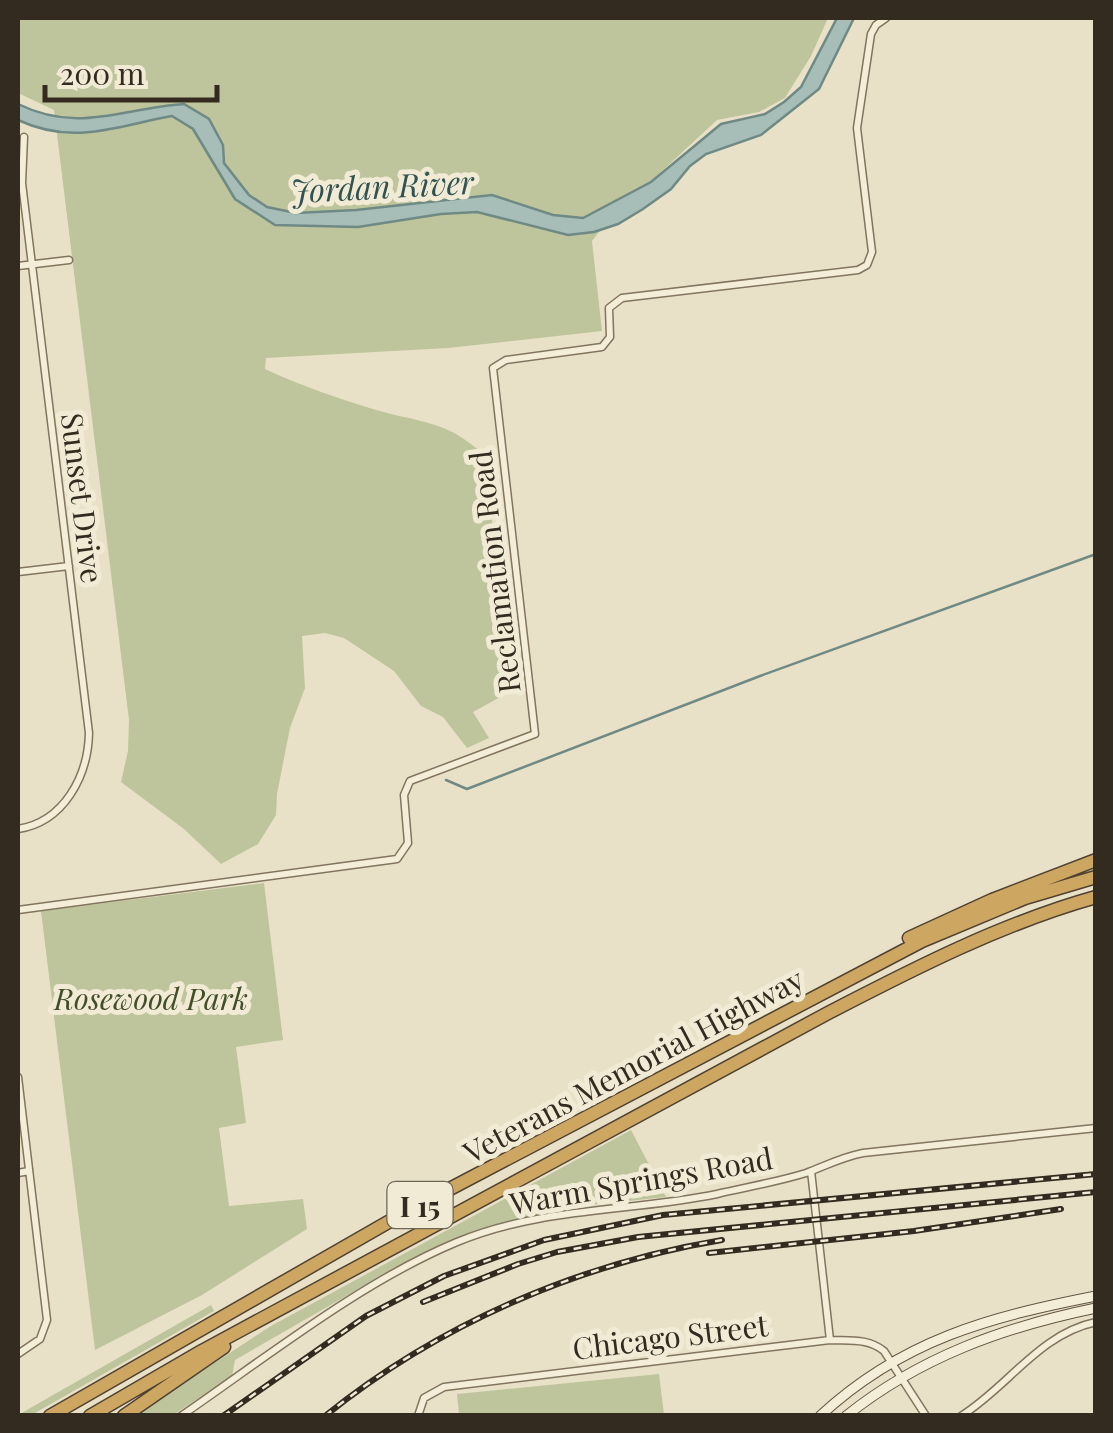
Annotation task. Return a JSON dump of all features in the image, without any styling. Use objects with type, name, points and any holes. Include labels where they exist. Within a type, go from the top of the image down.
[{"type":"highway","points":[[796,1008],[826,985],[932,926],[1096,860]]},
{"type":"highway","name":"Veterans Memorial Highway","points":[[50,1416],[404,1213],[955,924],[1096,876]]},
{"type":"highway","name":"Veterans Memorial Highway","points":[[90,1416],[830,1012],[924,964],[1056,908],[1096,899]]},
{"type":"highway","points":[[124,1416],[250,1327]]},
{"type":"main road","points":[[820,1416],[893,1361],[926,1343],[985,1320],[1096,1296]]},
{"type":"main road","points":[[846,1416],[902,1376],[978,1340],[1024,1324],[1096,1308]]},
{"type":"street","name":"Reclamation Road","points":[[18,910],[393,860],[408,843],[404,796],[410,781],[536,734],[493,368],[506,360],[602,348],[610,337],[609,308],[622,298],[858,270],[867,265],[872,252],[857,128],[871,34],[876,24],[886,18]]},
{"type":"street","name":"Sunset Drive","points":[[18,829],[41,822],[58,810],[76,786],[86,760],[88,723],[21,174],[24,138]]},
{"type":"street","points":[[18,266],[69,260]]},
{"type":"street","points":[[18,572],[69,566]]},
{"type":"street","points":[[18,1077],[47,1327],[40,1340],[18,1354]]},
{"type":"street","name":"Warm Springs Road","points":[[181,1416],[381,1281],[458,1242],[540,1217],[716,1194],[875,1151],[1096,1128]]},
{"type":"street","points":[[18,1173],[29,1171]]},
{"type":"street","points":[[811,1171],[830,1340]]},
{"type":"street","points":[[961,1416],[996,1392],[1056,1336],[1096,1322]]},
{"type":"street","name":"Chicago Street","points":[[418,1416],[421,1402],[429,1393],[444,1388],[830,1340],[875,1344],[893,1361]]},
{"type":"street","points":[[893,1361],[926,1416]]},
{"type":"green space","points":[[18,18],[828,18],[811,56],[785,98],[759,112],[717,120],[621,204],[592,241],[602,331],[448,348],[266,358],[265,369],[362,405],[433,424],[483,454],[511,660],[504,695],[473,712],[489,738],[467,748],[443,717],[421,706],[394,671],[344,638],[325,633],[302,636],[305,688],[290,728],[276,815],[258,844],[221,864],[184,829],[121,782],[129,720],[54,110],[18,93]]},
{"type":"green space","name":"Rosewood Park","points":[[264,883],[283,1040],[236,1047],[246,1123],[219,1128],[229,1206],[303,1199],[307,1229],[202,1295],[95,1350],[41,911]]},
{"type":"green space","points":[[631,1130],[666,1197],[561,1208],[468,1234],[395,1268],[235,1360],[232,1376],[173,1415],[133,1416],[271,1326]]},
{"type":"green space","points":[[211,1305],[214,1311],[35,1413],[18,1415]]},
{"type":"green space","points":[[659,1374],[664,1415],[459,1415],[457,1394]]},
{"type":"water","points":[[837,18],[854,18],[819,89],[761,135],[706,154],[671,189],[643,209],[594,232],[568,235],[477,212],[358,227],[275,225],[235,199],[193,129],[172,116],[77,133],[38,128],[18,120],[18,104],[40,113],[81,118],[184,104],[209,119],[223,145],[224,163],[249,195],[267,207],[296,213],[356,210],[492,195],[553,215],[583,218],[651,182],[721,124],[765,114],[784,102],[801,87]]},
{"type":"waterway","points":[[446,780],[467,789],[760,676],[1096,554]]},
{"type":"railway","points":[[223,1416],[366,1316],[444,1276],[544,1240],[663,1215],[1096,1174]]},
{"type":"railway","points":[[423,1302],[557,1252],[638,1237],[1096,1192]]},
{"type":"railway","points":[[709,1253],[914,1231],[1061,1209]]},
{"type":"railway","points":[[325,1416],[415,1353],[512,1302],[615,1265],[722,1240]]},
{"type":"water label","name":"Jordan River","points":[[382,185]]}]
